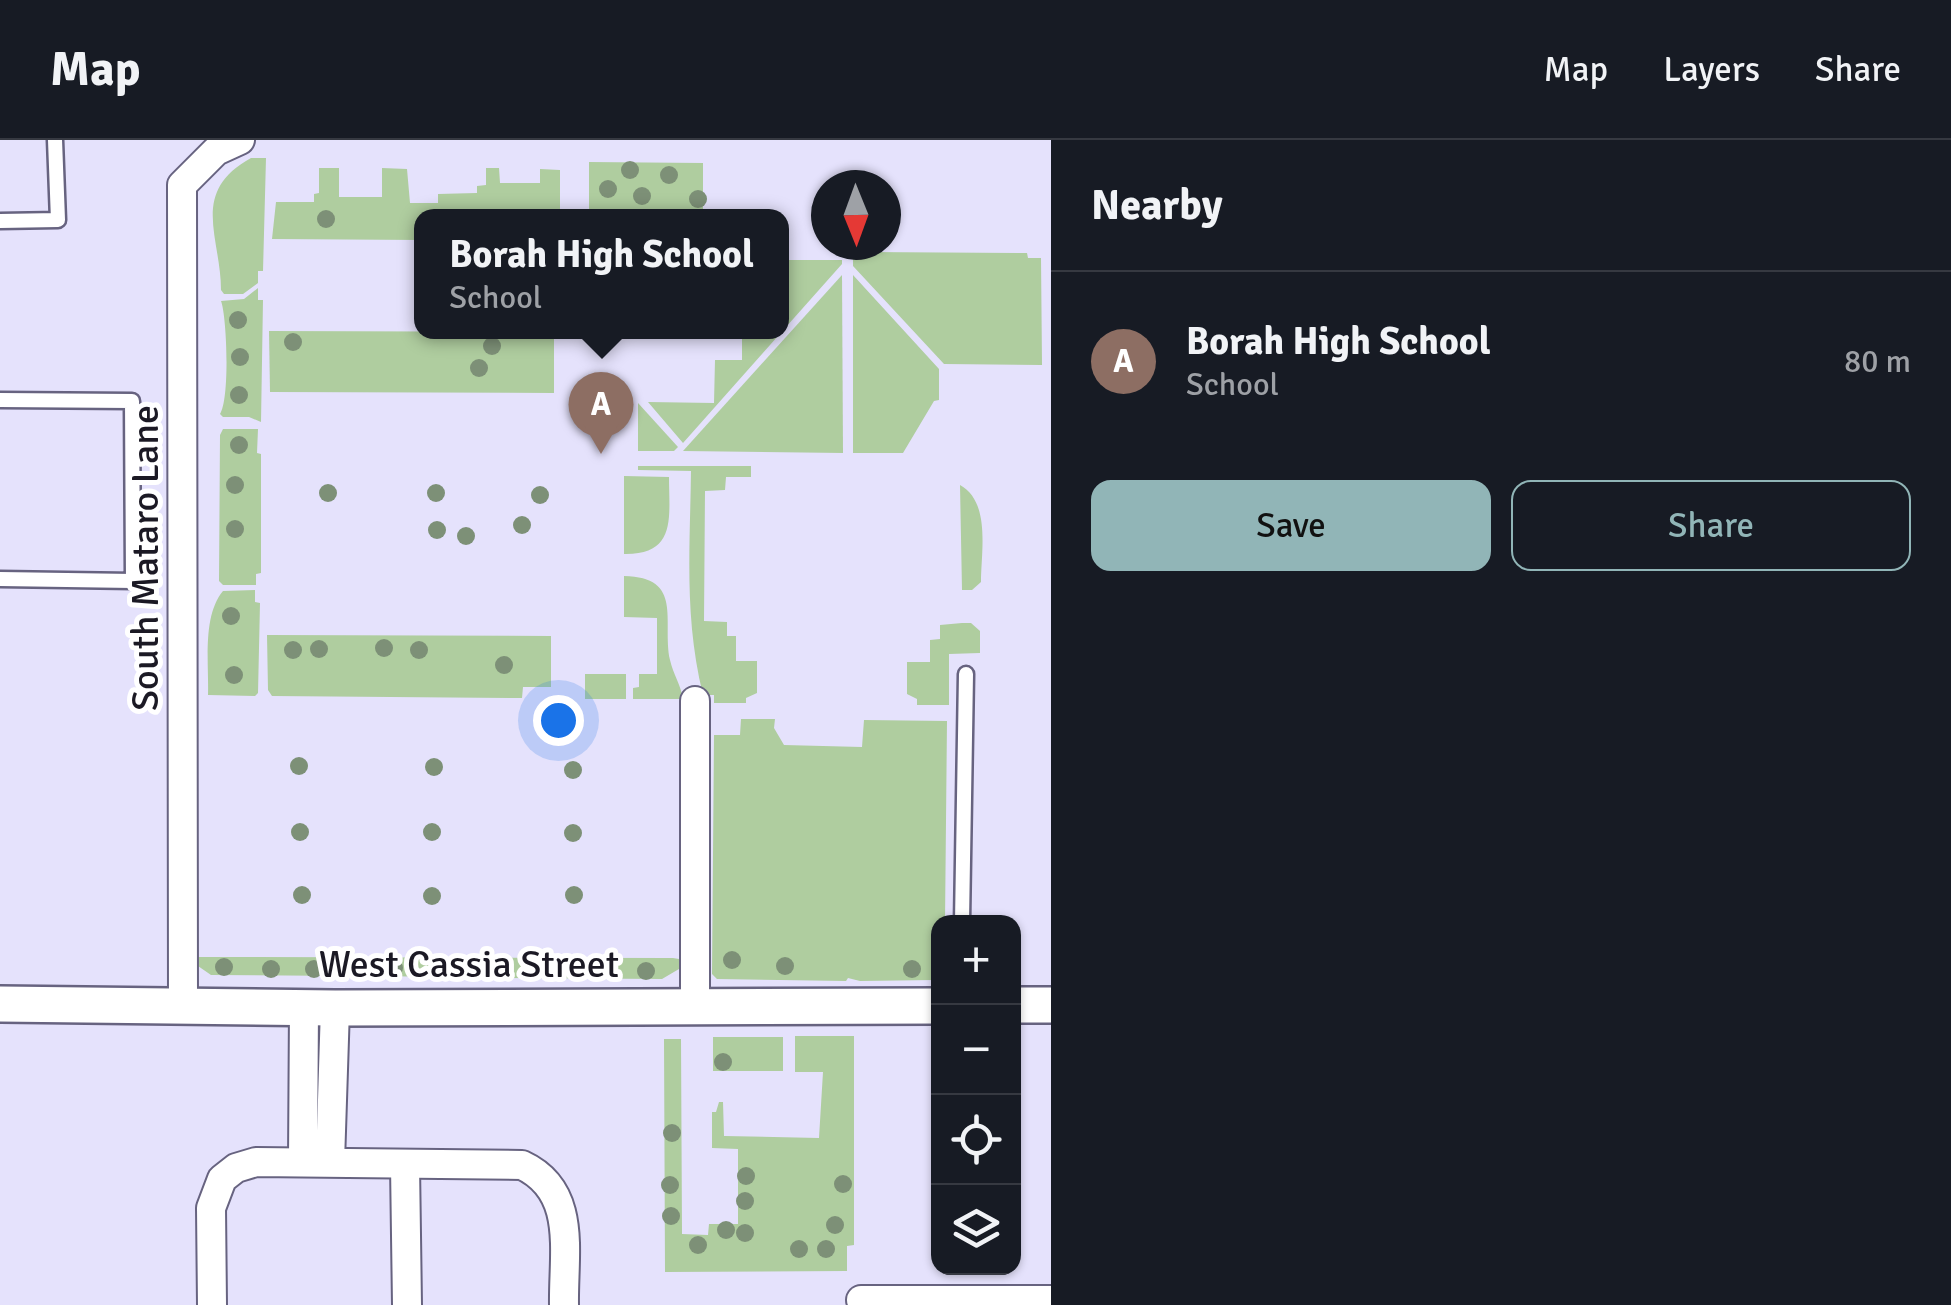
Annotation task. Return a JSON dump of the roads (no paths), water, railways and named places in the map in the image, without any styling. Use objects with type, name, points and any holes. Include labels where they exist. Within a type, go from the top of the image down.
[{"type":"street","name":"South Mataro Lane","points":[[183,1006],[182,185],[216,152],[240,140]]},
{"type":"street","points":[[695,702],[696,1007]]},
{"type":"street","name":"West Cassia Street","points":[[0,1004],[931,1006]]},
{"type":"street","points":[[1021,1006],[1051,1005]]},
{"type":"street","points":[[317,1162],[319,1007]]},
{"type":"street","points":[[212,1305],[211,1208],[222,1178],[236,1168],[256,1162],[522,1165],[548,1182],[562,1210],[564,1305]]},
{"type":"street","points":[[404,1164],[407,1305]]},
{"type":"street","points":[[861,1300],[1051,1300]]},
{"type":"lane","points":[[0,222],[58,220],[55,140]]},
{"type":"lane","points":[[0,400],[132,402],[133,581],[0,579]]},
{"type":"lane","points":[[962,915],[966,674]]},
{"type":"place","name":"Borah High School","points":[[601,454]]}]
